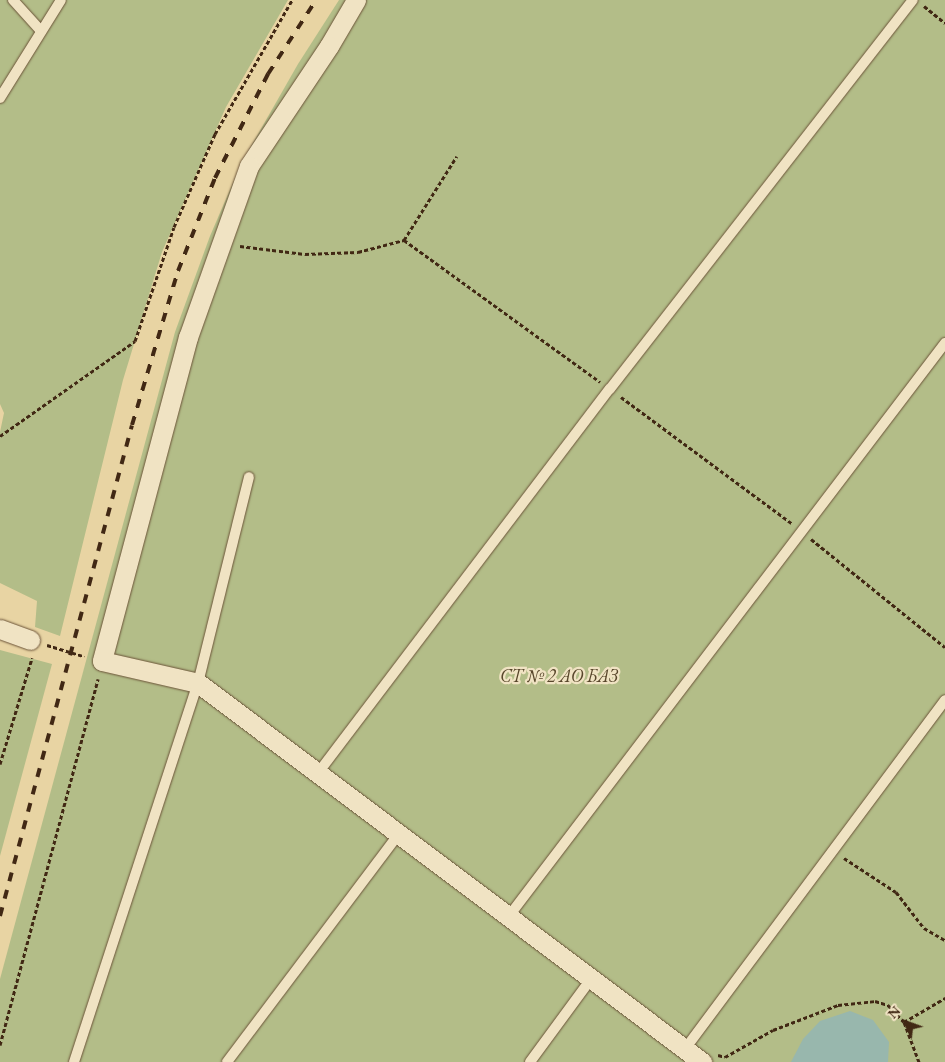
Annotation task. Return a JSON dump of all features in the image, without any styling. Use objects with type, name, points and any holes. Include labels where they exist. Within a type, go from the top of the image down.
[{"type":"street","points":[[356,0],[329,46],[250,166],[220,244],[188,337],[102,662],[198,683],[702,1062]]},
{"type":"street","points":[[0,629],[30,640]]},
{"type":"lane","points":[[13,0],[40,32]]},
{"type":"lane","points":[[0,98],[61,0]]},
{"type":"lane","points":[[318,773],[610,389],[913,0]]},
{"type":"lane","points":[[508,916],[945,343]]},
{"type":"lane","points":[[74,1062],[198,683],[249,477]]},
{"type":"lane","points":[[685,1049],[945,700]]},
{"type":"lane","points":[[227,1062],[399,834]]},
{"type":"lane","points":[[530,1062],[591,978]]},
{"type":"path","points":[[0,436],[135,341],[174,227],[215,134],[292,0]]},
{"type":"path","points":[[918,0],[945,23]]},
{"type":"path","points":[[220,244],[305,254],[358,252],[404,240],[457,156]]},
{"type":"path","points":[[404,240],[610,389],[801,531],[945,648]]},
{"type":"path","points":[[0,764],[18,699],[32,662],[30,640],[102,662],[0,1045]]},
{"type":"path","points":[[832,850],[896,892],[924,928],[945,940]]},
{"type":"path","points":[[904,1022],[945,998]]},
{"type":"path","points":[[685,1049],[725,1057],[773,1030],[838,1005],[875,1001],[888,1005],[904,1022],[919,1062]]},
{"type":"green space","points":[[0,0],[288,0],[226,107],[162,252],[123,380],[60,636],[35,627],[37,601],[0,583],[0,432],[4,413],[0,404]]},
{"type":"green space","name":"СТ № 2 АО БАЗ","points":[[339,0],[945,0],[945,1062],[0,1062],[0,979],[175,332],[210,236],[242,162],[298,64]]},
{"type":"green space","points":[[0,650],[52,664],[0,856]]},
{"type":"water","points":[[850,1011],[873,1020],[889,1042],[888,1062],[791,1062],[803,1039],[820,1021]]},
{"type":"railway","points":[[0,916],[132,425],[178,271],[215,178],[268,74],[316,0]]}]
